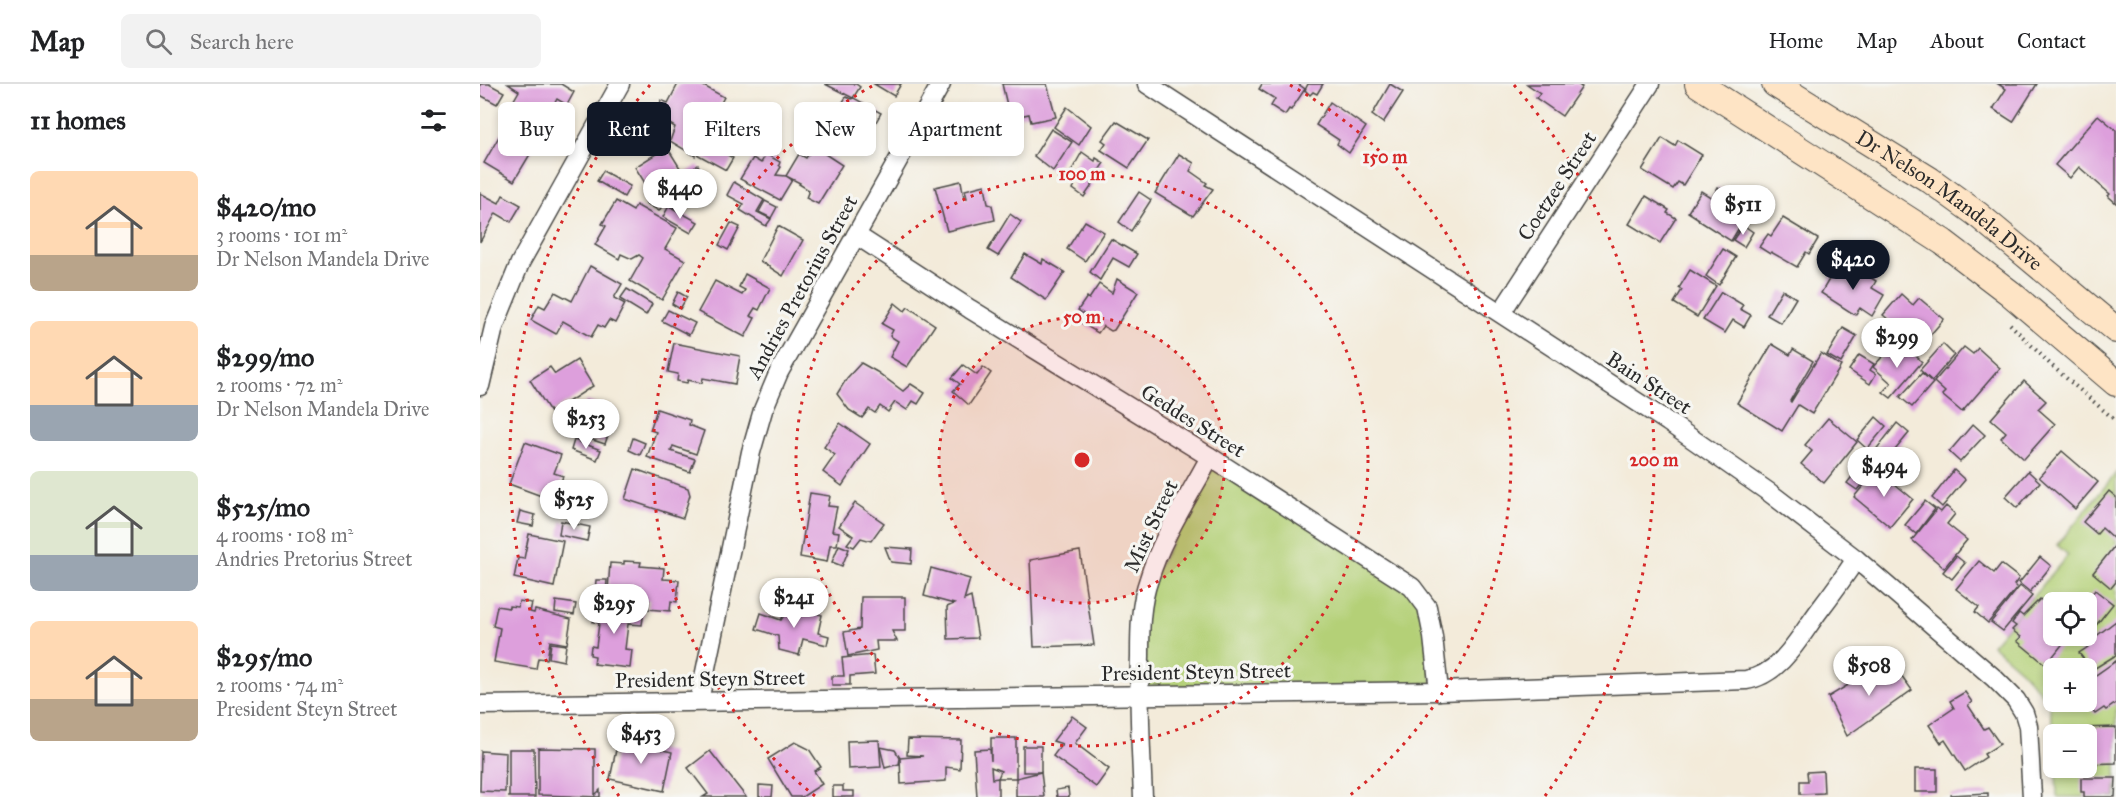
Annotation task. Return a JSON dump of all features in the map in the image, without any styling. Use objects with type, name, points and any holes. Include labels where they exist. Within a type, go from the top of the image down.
[{"type":"street","points":[[480,386],[494,327],[520,263],[620,84]]},
{"type":"street","name":"Andries Pretorius Street","points":[[699,701],[751,452],[763,410],[779,372],[941,84]]},
{"type":"street","name":"Bain Street","points":[[1147,84],[1293,181],[1668,422],[1770,493],[1857,559],[2016,700],[2024,713],[2028,726],[2032,797]]},
{"type":"street","name":"Coetzee Street","points":[[1501,313],[1650,84]]},
{"type":"street","name":"Dr Nelson Mandela Drive","points":[[1698,84],[1943,242],[2010,293],[2116,383]]},
{"type":"street","name":"Dr Nelson Mandela Drive","points":[[1775,84],[1930,180],[1977,214],[2116,330]]},
{"type":"street","name":"Geddes Street","points":[[856,235],[1412,587],[1427,608],[1433,637],[1439,692]]},
{"type":"street","name":"Mist Street","points":[[1143,797],[1138,696],[1141,614],[1148,580],[1164,542],[1210,457]]},
{"type":"street","name":"President Steyn Street","points":[[480,705],[1439,692],[1754,678],[1769,670],[1787,655],[1857,559]]},
{"type":"green space","points":[[1217,461],[1428,599],[1432,688],[1145,693],[1144,616],[1154,574]]},
{"type":"green space","points":[[2116,473],[2116,797],[2057,797],[2056,778],[2097,778],[2097,724],[2053,724],[2050,712],[2097,712],[2097,658],[2043,658],[2043,695],[2022,671],[1992,645],[2068,555],[2057,545]]},
{"type":"building","points":[[480,84],[489,84],[504,92],[497,104],[480,95]]},
{"type":"building","points":[[508,84],[561,84],[574,92],[569,102],[557,99],[555,102],[513,102],[519,91]]},
{"type":"building","points":[[678,84],[700,84],[724,97],[721,102],[683,102],[683,149],[671,142],[675,127],[671,125],[671,102],[669,102]]},
{"type":"building","points":[[825,84],[856,84],[860,87],[853,98]]},
{"type":"building","points":[[874,84],[901,84],[894,96]]},
{"type":"building","points":[[1002,84],[1047,84],[1056,117],[1031,122],[1029,114],[1024,115],[1024,102],[1006,102]]},
{"type":"building","points":[[1262,84],[1298,84],[1305,89],[1285,115],[1271,106],[1275,99],[1259,89]]},
{"type":"building","points":[[1308,84],[1323,84],[1317,94],[1313,92],[1310,95],[1305,90]]},
{"type":"building","points":[[1390,84],[1403,92],[1383,123],[1372,115]]},
{"type":"building","points":[[1527,84],[1577,84],[1582,87],[1562,116],[1536,98],[1540,93]]},
{"type":"building","points":[[1998,84],[2037,84],[2013,122],[1993,109],[2006,89]]},
{"type":"building","points":[[846,97],[861,102],[843,102]]},
{"type":"building","points":[[1330,102],[1366,127],[1349,153],[1337,144],[1339,140],[1316,125]]},
{"type":"building","points":[[1067,107],[1091,126],[1079,145],[1054,127]]},
{"type":"building","points":[[876,110],[881,113],[876,122]]},
{"type":"building","points":[[2098,115],[2116,130],[2116,203],[2108,196],[2110,194],[2079,167],[2070,178],[2055,165]]},
{"type":"building","points":[[1116,121],[1148,140],[1129,168],[1101,150],[1106,143],[1102,140]]},
{"type":"building","points":[[1051,129],[1072,142],[1053,171],[1034,156]]},
{"type":"building","points":[[498,138],[498,156],[529,156],[514,181],[484,163]]},
{"type":"building","points":[[1662,138],[1675,146],[1678,140],[1702,155],[1683,185],[1678,182],[1673,189],[1642,170]]},
{"type":"building","points":[[1082,152],[1095,161],[1096,158],[1104,163],[1084,197],[1073,189],[1074,179],[1069,175]]},
{"type":"building","points":[[671,153],[682,176],[698,165],[710,185],[674,207],[658,181],[648,188],[635,167],[653,156],[671,156]]},
{"type":"building","points":[[1179,154],[1194,163],[1190,171],[1213,189],[1193,216],[1155,193]]},
{"type":"building","points":[[700,156],[729,156],[733,158],[726,170]]},
{"type":"building","points":[[765,156],[780,162],[781,167],[776,175],[786,176],[792,180],[780,200],[740,179],[753,158],[761,163]]},
{"type":"building","points":[[798,156],[806,158],[807,156],[828,156],[842,165],[818,204],[806,198],[809,190],[786,176]]},
{"type":"building","points":[[603,171],[630,186],[624,197],[597,181]]},
{"type":"building","points":[[961,181],[964,198],[967,198],[965,190],[985,185],[988,204],[992,205],[995,220],[947,231],[935,187]]},
{"type":"building","points":[[734,182],[764,200],[757,212],[771,219],[766,226],[740,210],[744,204],[727,195]]},
{"type":"building","points":[[1718,187],[1751,208],[1731,241],[1688,212],[1701,191],[1712,198]]},
{"type":"building","points":[[653,191],[666,200],[659,211],[646,203]]},
{"type":"building","points":[[1139,192],[1151,200],[1131,231],[1119,222]]},
{"type":"building","points":[[480,193],[499,203],[503,195],[521,205],[511,222],[496,213],[480,242]]},
{"type":"building","points":[[1743,194],[1755,201],[1752,206],[1740,199]]},
{"type":"building","points":[[1646,196],[1669,210],[1667,213],[1676,218],[1660,243],[1629,224]]},
{"type":"building","points":[[616,201],[633,211],[636,205],[677,228],[665,249],[685,260],[662,300],[630,281],[643,258],[639,255],[632,259],[621,254],[619,259],[595,245],[606,226],[602,224]]},
{"type":"building","points":[[765,201],[777,207],[771,218],[759,212]]},
{"type":"building","points":[[669,206],[698,222],[691,233],[663,217]]},
{"type":"building","points":[[1010,214],[1021,222],[998,256],[988,250]]},
{"type":"building","points":[[1783,218],[1818,239],[1809,254],[1806,252],[1797,267],[1759,247],[1768,234],[1771,236]]},
{"type":"building","points":[[1085,221],[1104,232],[1085,261],[1067,249]]},
{"type":"building","points":[[731,223],[740,227],[728,250],[719,245]]},
{"type":"building","points":[[1743,225],[1753,232],[1744,247],[1733,240]]},
{"type":"building","points":[[778,226],[803,240],[783,276],[760,261]]},
{"type":"building","points":[[1111,239],[1137,254],[1129,267],[1113,258],[1100,280],[1090,272]]},
{"type":"building","points":[[1723,249],[1736,257],[1719,285],[1706,276]]},
{"type":"building","points":[[1025,254],[1042,264],[1043,259],[1065,272],[1046,300],[1011,277]]},
{"type":"building","points":[[1838,264],[1854,273],[1857,269],[1876,281],[1872,288],[1884,295],[1872,316],[1860,308],[1855,315],[1821,293]]},
{"type":"building","points":[[590,266],[622,284],[614,298],[625,304],[615,323],[609,320],[604,328],[598,325],[591,337],[563,321],[556,334],[531,320],[539,305],[545,308],[555,292],[572,301]]},
{"type":"building","points":[[1690,270],[1716,286],[1697,317],[1674,303],[1682,290],[1679,288]]},
{"type":"building","points":[[745,274],[770,288],[759,310],[755,308],[750,316],[755,318],[745,337],[698,312],[715,281],[742,295],[745,290],[739,287]]},
{"type":"building","points":[[1117,279],[1138,292],[1114,330],[1111,331],[1103,326],[1098,333],[1080,322],[1085,315],[1078,310],[1099,284],[1112,293]]},
{"type":"building","points":[[627,289],[652,304],[646,315],[620,299]]},
{"type":"building","points":[[1782,290],[1796,298],[1781,323],[1767,315]]},
{"type":"building","points":[[678,292],[687,297],[680,309],[672,304]]},
{"type":"building","points":[[1721,292],[1743,305],[1740,309],[1751,315],[1744,327],[1733,320],[1725,333],[1703,320]]},
{"type":"building","points":[[1901,294],[1913,305],[1919,298],[1944,319],[1920,347],[1909,337],[1905,341],[1890,328],[1894,324],[1883,315]]},
{"type":"building","points":[[895,303],[905,311],[908,307],[935,325],[907,367],[890,357],[898,341],[890,336],[893,330],[882,324]]},
{"type":"building","points":[[668,310],[695,323],[689,335],[662,321]]},
{"type":"building","points":[[1843,328],[1857,336],[1841,363],[1827,355]]},
{"type":"building","points":[[674,343],[740,356],[735,384],[703,378],[702,383],[688,380],[687,383],[677,381],[678,374],[668,372]]},
{"type":"building","points":[[1772,344],[1790,355],[1793,349],[1813,361],[1791,402],[1821,353],[1841,366],[1812,414],[1798,405],[1782,431],[1737,403]]},
{"type":"building","points":[[1943,344],[1954,355],[1932,381],[1920,370]]},
{"type":"building","points":[[1893,345],[1906,356],[1911,351],[1922,362],[1891,398],[1883,392],[1891,383],[1873,367]]},
{"type":"building","points":[[1964,347],[1973,354],[1978,348],[2000,368],[1962,412],[1942,395],[1945,392],[1934,382]]},
{"type":"building","points":[[1859,355],[1874,364],[1870,370],[1876,374],[1870,384],[1849,370]]},
{"type":"building","points":[[577,360],[593,386],[551,413],[530,380],[550,367],[555,374]]},
{"type":"building","points":[[861,363],[903,391],[911,384],[925,393],[918,404],[913,401],[907,410],[895,402],[888,412],[880,406],[875,413],[869,409],[862,418],[849,410],[837,394],[847,378]]},
{"type":"building","points":[[963,365],[977,375],[983,367],[991,373],[969,405],[953,391],[960,384],[952,378]]},
{"type":"building","points":[[1922,373],[1933,383],[1912,407],[1900,397]]},
{"type":"building","points":[[2024,381],[2046,401],[2038,409],[2055,424],[2024,459],[2001,438],[2006,432],[1991,419]]},
{"type":"building","points":[[586,401],[616,411],[605,444],[574,434]]},
{"type":"building","points":[[657,409],[690,420],[689,425],[704,431],[696,454],[673,446],[671,451],[695,459],[690,472],[647,457],[656,432],[650,430]]},
{"type":"building","points":[[1876,417],[1886,426],[1867,449],[1857,440]]},
{"type":"building","points":[[1828,418],[1857,442],[1824,483],[1801,464],[1812,451],[1805,445]]},
{"type":"building","points":[[840,423],[870,444],[842,486],[823,472],[835,455],[824,447]]},
{"type":"building","points":[[1897,423],[1909,433],[1886,461],[1874,452]]},
{"type":"building","points":[[1973,424],[1985,435],[1960,462],[1949,452]]},
{"type":"building","points":[[633,438],[645,443],[640,455],[629,450]]},
{"type":"building","points":[[574,440],[601,450],[597,460],[571,450]]},
{"type":"building","points":[[525,442],[561,455],[554,473],[563,476],[555,501],[509,484]]},
{"type":"building","points":[[2062,451],[2098,482],[2075,509],[2039,477]]},
{"type":"building","points":[[635,469],[688,488],[690,495],[683,518],[625,499]]},
{"type":"building","points":[[1858,469],[1868,477],[1857,490],[1847,483]]},
{"type":"building","points":[[1877,469],[1913,499],[1890,527],[1854,497]]},
{"type":"building","points":[[1954,470],[1965,480],[1942,507],[1932,498]]},
{"type":"building","points":[[2028,471],[2040,482],[2017,508],[2005,497]]},
{"type":"building","points":[[2109,491],[2116,497],[2116,541],[2102,528],[2097,534],[2083,522]]},
{"type":"building","points":[[810,493],[830,496],[828,506],[837,507],[832,531],[839,532],[837,545],[830,545],[827,562],[800,557]]},
{"type":"building","points":[[1925,501],[1935,509],[1916,534],[1905,525]]},
{"type":"building","points":[[855,503],[884,523],[871,541],[861,538],[854,547],[847,544],[853,536],[839,526]]},
{"type":"building","points":[[1946,506],[1955,514],[1947,524],[1967,540],[1944,568],[1912,540],[1937,509],[1941,512]]},
{"type":"building","points":[[520,511],[535,515],[533,526],[517,523]]},
{"type":"building","points":[[561,521],[590,527],[587,541],[559,535]]},
{"type":"building","points":[[529,534],[563,541],[554,587],[514,578],[518,558],[524,559]]},
{"type":"building","points":[[2116,544],[2116,582],[2111,588],[2093,573]]},
{"type":"building","points":[[839,545],[849,549],[842,566],[832,562]]},
{"type":"building","points":[[885,547],[912,549],[911,564],[891,562]]},
{"type":"building","points":[[1080,551],[1094,645],[1034,647],[1030,560]]},
{"type":"building","points":[[1956,556],[1965,563],[1952,579],[1943,572]]},
{"type":"building","points":[[2040,557],[2051,566],[2030,592],[2019,583]]},
{"type":"building","points":[[624,561],[641,562],[640,566],[664,568],[663,579],[679,580],[677,602],[671,601],[670,611],[648,609],[649,600],[621,597],[621,593],[608,591],[610,563],[624,564]]},
{"type":"building","points":[[1979,561],[1994,573],[2001,564],[2019,578],[2014,585],[2017,588],[1988,623],[1975,612],[1979,607],[1956,589]]},
{"type":"building","points":[[931,568],[970,579],[964,600],[971,597],[978,638],[948,639],[947,607],[954,604],[924,596]]},
{"type":"building","points":[[596,580],[607,580],[606,593],[595,592]]},
{"type":"building","points":[[2020,586],[2032,596],[2003,631],[1991,622]]},
{"type":"building","points":[[2095,590],[2113,604],[2097,624],[2097,592],[2093,592]]},
{"type":"building","points":[[861,597],[905,597],[905,631],[892,631],[897,641],[876,641],[877,650],[848,656],[844,632],[860,629]]},
{"type":"building","points":[[2040,599],[2043,601],[2043,646],[2061,646],[2052,658],[2043,658],[2043,663],[2017,641],[2021,637],[2012,630],[2016,626],[2012,623],[2019,613],[2023,616]]},
{"type":"building","points":[[519,601],[532,603],[530,612],[534,613],[535,610],[571,619],[567,644],[550,641],[547,659],[538,658],[536,669],[494,662],[500,628],[493,626],[497,606],[518,607]]},
{"type":"building","points":[[556,601],[576,604],[574,615],[555,612]]},
{"type":"building","points":[[595,605],[644,611],[642,625],[628,624],[625,649],[632,650],[630,668],[594,664],[595,656],[590,655],[591,646],[596,647],[599,623],[593,622]]},
{"type":"building","points":[[790,606],[822,615],[818,633],[829,636],[827,645],[803,639],[799,655],[779,650],[778,636],[756,629],[761,613],[781,620]]},
{"type":"building","points":[[2116,621],[2116,655],[2097,667],[2097,658],[2083,658],[2079,653],[2087,646],[2097,646],[2097,636]]},
{"type":"building","points":[[551,643],[566,645],[564,661],[549,658]]},
{"type":"building","points":[[873,655],[875,674],[850,676],[850,685],[832,685],[832,676],[844,676],[842,658]]},
{"type":"building","points":[[1890,660],[1912,690],[1847,736],[1828,697]]},
{"type":"building","points":[[2116,661],[2116,703],[2095,714],[2094,712],[2097,712],[2097,674]]},
{"type":"building","points":[[1965,692],[1972,702],[1968,705],[1984,729],[1988,727],[2000,744],[1984,754],[1986,757],[1965,771],[1945,740],[1941,743],[1929,725],[1954,708],[1950,701]]},
{"type":"building","points":[[1072,716],[1087,727],[1075,743],[1109,769],[1096,787],[1053,756],[1062,744],[1053,741]]},
{"type":"building","points":[[2097,727],[2116,727],[2116,763],[2097,764]]},
{"type":"building","points":[[991,738],[1016,738],[1016,778],[998,778],[998,797],[977,797],[974,750],[990,749],[991,761]],"holes":[[[991,767],[1001,771],[998,778],[992,779]]]},
{"type":"building","points":[[908,739],[961,740],[960,769],[946,767],[946,781],[901,784],[900,758],[923,756],[907,755]]},
{"type":"building","points":[[618,740],[672,752],[664,791],[610,779]]},
{"type":"building","points":[[879,740],[881,767],[848,769],[847,741]]},
{"type":"building","points":[[795,742],[809,749],[821,767],[814,771],[822,784],[802,797],[791,797],[768,759]]},
{"type":"building","points":[[1023,746],[1041,746],[1041,772],[1023,772]]},
{"type":"building","points":[[880,747],[895,750],[900,758],[899,764],[885,768]]},
{"type":"building","points":[[538,748],[595,749],[595,795],[600,790],[600,797],[538,795]]},
{"type":"building","points":[[509,749],[534,749],[535,797],[509,797]]},
{"type":"building","points":[[481,751],[506,753],[505,792],[480,791]]},
{"type":"building","points":[[710,751],[746,797],[703,797],[708,794],[688,768]]},
{"type":"building","points":[[1915,769],[1937,769],[1937,792],[1915,792]]},
{"type":"building","points":[[1823,771],[1824,793],[1800,794],[1800,781],[1808,781],[1807,772]]},
{"type":"building","points":[[1041,772],[1044,797],[1016,797],[1016,778]]},
{"type":"building","points":[[2081,778],[2116,778],[2115,797],[2084,797],[2084,792],[2081,792]]},
{"type":"building","points":[[759,785],[773,786],[772,797],[759,797]]},
{"type":"building","points":[[833,786],[843,786],[843,791],[854,791],[854,797],[833,797]]},
{"type":"building","points":[[1068,788],[1069,797],[1057,797],[1056,790]]},
{"type":"building","points":[[1988,793],[1988,797],[1951,797],[1951,795]]}]
